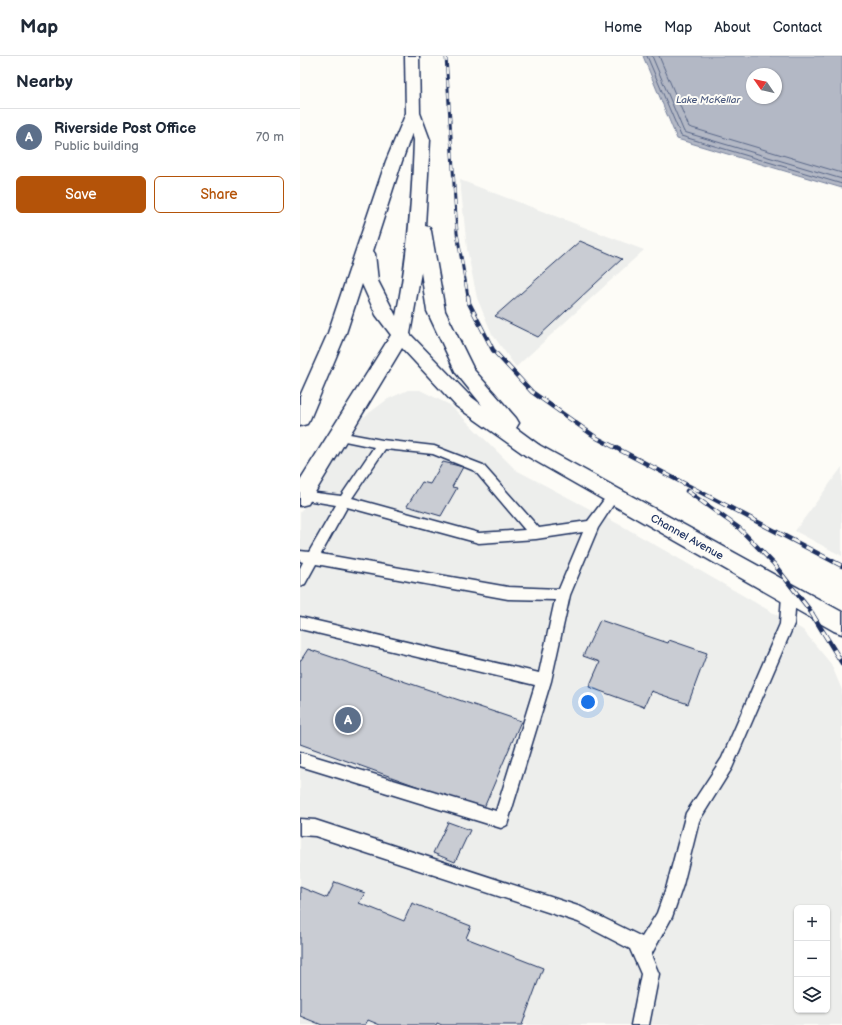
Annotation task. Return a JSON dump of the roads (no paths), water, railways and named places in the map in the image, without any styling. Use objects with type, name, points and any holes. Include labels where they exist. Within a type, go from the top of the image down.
[{"type":"street","points":[[301,496],[401,335],[411,286],[418,210],[422,140],[413,114],[412,56]]},
{"type":"street","points":[[300,419],[337,334],[394,162],[413,114]]},
{"type":"street","points":[[418,210],[427,248],[436,311],[466,373],[532,450]]},
{"type":"street","points":[[365,246],[369,281],[385,315],[401,335],[464,401],[532,450]]},
{"type":"street","name":"Channel Avenue","points":[[532,450],[842,624]]},
{"type":"lane","points":[[339,436],[382,444],[434,450],[479,468],[536,534]]},
{"type":"lane","points":[[300,580],[306,557],[382,444]]},
{"type":"lane","points":[[301,496],[344,501],[479,538],[536,534],[592,526]]},
{"type":"lane","points":[[300,759],[501,820],[544,681],[563,595],[592,526],[613,496]]},
{"type":"lane","points":[[306,557],[508,593],[563,595]]},
{"type":"lane","points":[[641,955],[664,917],[675,885],[692,818],[727,763],[787,624],[789,595]]},
{"type":"lane","points":[[300,623],[544,681]]},
{"type":"lane","points":[[300,827],[315,828],[581,915],[636,943],[650,974],[640,1025]]},
{"type":"water","name":"Lake McKellar","points":[[643,56],[842,56],[842,188],[677,139]]},
{"type":"railway","points":[[446,56],[457,233],[468,297]]},
{"type":"railway","points":[[468,296],[469,303],[493,350],[532,392],[597,438],[842,566]]},
{"type":"railway","points":[[687,491],[739,528],[774,564],[812,613]]},
{"type":"railway","points":[[811,612],[842,663]]},
{"type":"place","name":"Riverside Post Office","points":[[348,720]]}]
